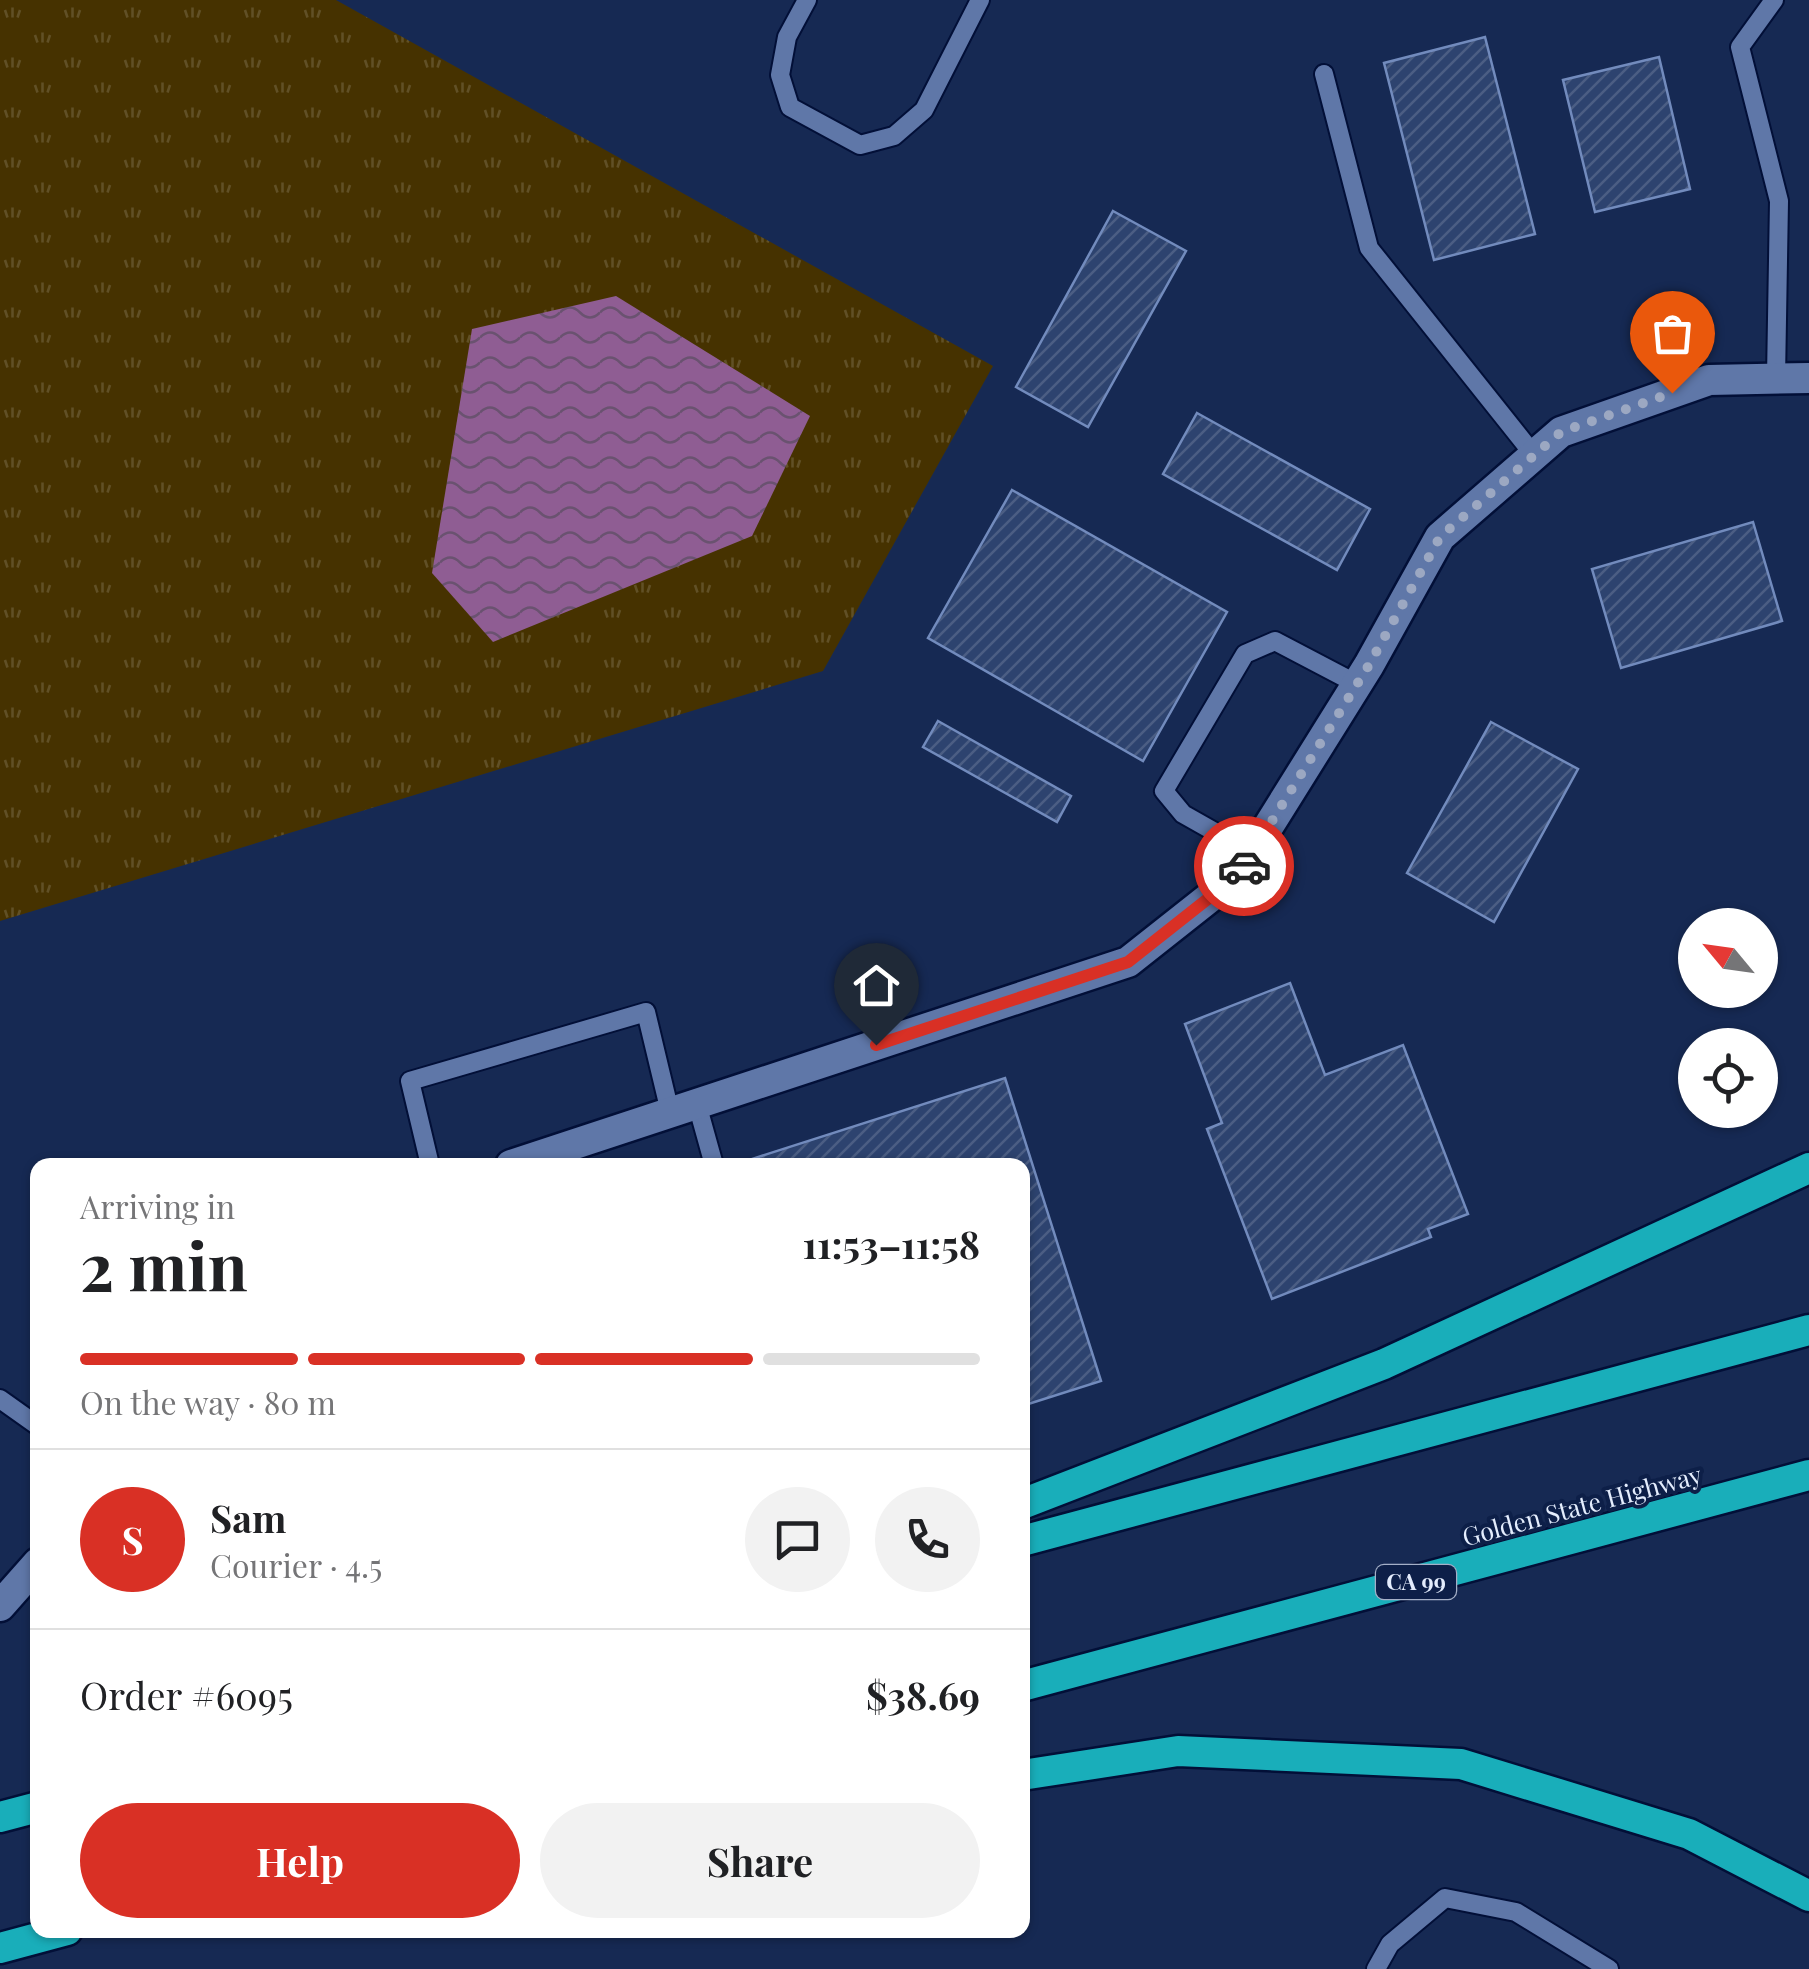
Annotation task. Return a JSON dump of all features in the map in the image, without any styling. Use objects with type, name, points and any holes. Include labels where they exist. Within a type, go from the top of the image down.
[{"type":"highway","points":[[1030,1501],[1384,1364],[1809,1168]]},
{"type":"highway","points":[[1030,1539],[1809,1330]]},
{"type":"highway","name":"Golden State Highway","points":[[1030,1684],[1809,1475]]},
{"type":"highway","points":[[1030,1774],[1178,1751],[1461,1764],[1689,1834],[1809,1896]]},
{"type":"highway","points":[[0,1817],[30,1809]]},
{"type":"highway","points":[[0,1948],[37,1938]]},
{"type":"street","points":[[532,1158],[1128,962],[1238,875],[1357,684],[1440,537],[1534,455],[1561,432],[1708,380],[1809,378]]},
{"type":"street","points":[[0,1606],[30,1573]]},
{"type":"lane","points":[[807,0],[787,37],[780,75],[790,106],[860,145],[894,136],[924,110],[980,0]]},
{"type":"lane","points":[[1774,0],[1740,47],[1779,201],[1776,378]]},
{"type":"lane","points":[[1324,74],[1369,248],[1534,455]]},
{"type":"lane","points":[[1252,853],[1183,814],[1164,791],[1245,654],[1275,641],[1357,684]]},
{"type":"lane","points":[[428,1158],[410,1081],[646,1012],[683,1108],[710,1158]]},
{"type":"lane","points":[[0,1399],[30,1420]]},
{"type":"lane","points":[[1376,1969],[1390,1944],[1445,1898],[1516,1912],[1609,1969]]},
{"type":"green space","points":[[0,0],[336,0],[993,366],[823,671],[0,921]]},
{"type":"water","points":[[616,296],[810,416],[752,536],[493,642],[432,573],[472,329]]},
{"type":"building","points":[[1485,37],[1535,234],[1434,260],[1384,63]]},
{"type":"building","points":[[1659,57],[1690,189],[1595,212],[1563,80]]},
{"type":"building","points":[[1113,211],[1186,251],[1088,427],[1016,387]]},
{"type":"building","points":[[1197,413],[1370,509],[1337,570],[1163,474]]},
{"type":"building","points":[[1012,490],[1227,612],[1143,761],[928,638]]},
{"type":"building","points":[[1753,522],[1782,621],[1621,668],[1592,569]]},
{"type":"building","points":[[938,721],[1071,796],[1057,822],[923,747]]},
{"type":"building","points":[[1491,722],[1578,769],[1494,922],[1407,873]]},
{"type":"building","points":[[1290,983],[1325,1075],[1403,1045],[1468,1214],[1428,1229],[1431,1237],[1272,1299],[1207,1129],[1222,1123],[1185,1024]]},
{"type":"building","points":[[1005,1078],[1101,1381],[1030,1403],[1030,1158],[755,1158]]},
{"type":"way so far","points":[[1244,866],[1369,665],[1440,537],[1561,432],[1672,393]]},
{"type":"route","points":[[876,1045],[1128,962],[1238,875],[1244,866]]}]
